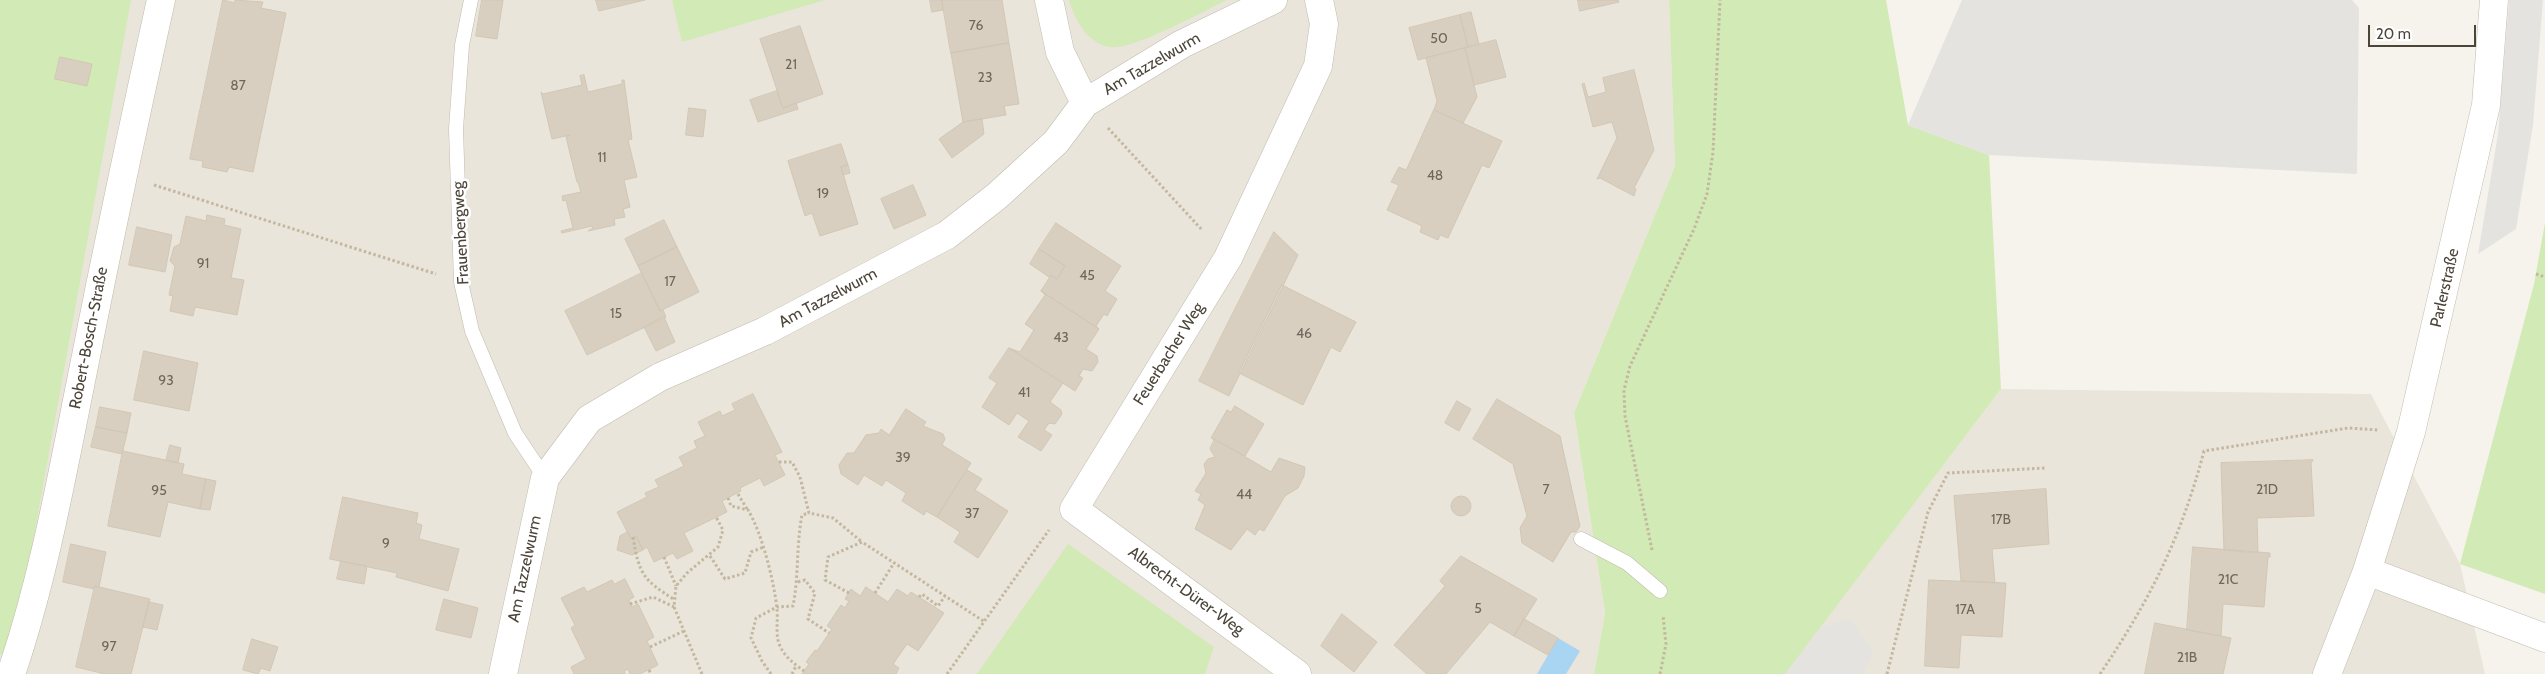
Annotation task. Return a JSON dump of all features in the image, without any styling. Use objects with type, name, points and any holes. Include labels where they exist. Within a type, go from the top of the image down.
[{"type":"street","name":"Robert-Bosch-Straße","points":[[11,674],[30,619],[51,530],[122,175],[160,0]]},
{"type":"street","points":[[1049,0],[1060,52],[1085,103]]},
{"type":"street","name":"Am Tazzelwurm","points":[[503,674],[545,478],[590,419],[660,377],[765,331],[947,235],[997,196],[1056,142],[1085,103],[1182,44],[1273,0]]},
{"type":"street","name":"Feuerbacher Weg","points":[[1074,509],[1228,258],[1318,66],[1324,24],[1319,0]]},
{"type":"street","name":"Parlerstraße","points":[[2327,674],[2367,571],[2411,432],[2486,105],[2494,0]]},
{"type":"street","name":"Albrecht-Dürer-Weg","points":[[1074,509],[1298,674]]},
{"type":"street","points":[[2367,571],[2545,638]]},
{"type":"lane","name":"Frauenbergweg","points":[[471,0],[462,45],[456,129],[462,282],[472,331],[514,433],[545,478]]},
{"type":"lane","points":[[1581,539],[1627,563],[1660,590]]},
{"type":"path","points":[[1660,674],[1666,644],[1660,590],[1625,416],[1624,390],[1630,366],[1694,230],[1707,194],[1713,152],[1720,0]]},
{"type":"path","points":[[1085,103],[1228,258]]},
{"type":"path","points":[[122,175],[462,282]]},
{"type":"path","points":[[2536,274],[2545,278]]},
{"type":"path","points":[[2100,674],[2132,626],[2170,554],[2191,498],[2204,451],[2348,428],[2411,432]]},
{"type":"path","points":[[779,462],[792,462],[800,477],[809,513]]},
{"type":"path","points":[[1887,674],[1928,512],[1948,473],[2046,468]]},
{"type":"path","points":[[738,494],[754,520],[764,547],[777,608],[778,640],[787,659],[804,671]]},
{"type":"path","points":[[728,498],[731,506],[748,510]]},
{"type":"path","points":[[947,674],[1054,523],[1074,509]]},
{"type":"path","points":[[771,674],[762,661],[751,638],[756,618],[777,608],[793,606],[798,582],[797,538],[802,516],[809,513],[833,518],[862,542],[985,622]]},
{"type":"path","points":[[676,586],[687,573],[710,556],[718,547],[723,530],[716,517]]},
{"type":"path","points":[[634,537],[638,566],[654,587],[675,600]]},
{"type":"path","points":[[849,593],[825,580],[828,557],[862,542]]},
{"type":"path","points":[[710,556],[725,579],[745,573],[751,552],[764,547]]},
{"type":"path","points":[[664,557],[676,586],[674,607],[702,674]]},
{"type":"path","points":[[875,593],[894,563]]},
{"type":"path","points":[[798,582],[806,580],[815,593],[808,619],[830,633]]},
{"type":"path","points":[[919,597],[922,594],[938,606],[946,596]]},
{"type":"path","points":[[630,604],[653,597],[674,607]]},
{"type":"path","points":[[650,648],[684,631]]},
{"type":"path","points":[[792,674],[796,666]]},
{"type":"shaded area","points":[[0,0],[1669,0],[1675,166],[1574,413],[1605,613],[1594,674],[0,674]]},
{"type":"shaded area","points":[[1962,0],[2352,0],[2359,8],[2357,174],[1989,155],[1908,125]]},
{"type":"shaded area","points":[[2509,0],[2543,0],[2533,125],[2516,229],[2478,254],[2498,134]]},
{"type":"shaded area","points":[[2001,389],[2371,394],[2460,564],[2485,674],[1784,674]]},
{"type":"shaded area","points":[[1849,618],[1873,652],[1863,674],[1785,674],[1820,628]]},
{"type":"green space","points":[[0,0],[131,0],[12,657],[0,654]]},
{"type":"green space","points":[[672,0],[825,0],[682,42]]},
{"type":"green space","points":[[1069,0],[1227,0],[1151,37],[1120,47],[1110,47],[1102,45],[1089,36],[1079,23]]},
{"type":"green space","points":[[1669,0],[1886,0],[1908,125],[1989,155],[2001,389],[1785,674],[1594,674],[1605,613],[1574,413],[1675,166]]},
{"type":"green space","points":[[2545,223],[2545,594],[2460,564],[2534,284]]},
{"type":"green space","points":[[1068,544],[1214,647],[1205,674],[977,674]]},
{"type":"water","points":[[1558,638],[1580,651],[1566,674],[1537,674]]},
{"type":"building","points":[[223,0],[235,3],[235,0],[263,2],[261,8],[286,13],[253,172],[229,167],[227,172],[202,167],[203,161],[190,159]]},
{"type":"building","points":[[482,0],[503,0],[497,39],[476,36]]},
{"type":"building","points":[[596,0],[645,0],[599,11]]},
{"type":"building","points":[[930,0],[942,0],[943,10],[932,12]]},
{"type":"building","points":[[942,0],[1002,0],[1009,43],[951,53]]},
{"type":"building","points":[[1578,0],[1618,0],[1619,2],[1580,11]]},
{"type":"building","points":[[1471,12],[1479,44],[1468,47],[1460,15]]},
{"type":"building","points":[[1460,15],[1468,47],[1418,60],[1409,28]]},
{"type":"building","points":[[800,26],[823,94],[783,108],[760,39]]},
{"type":"building","points":[[1496,40],[1506,77],[1474,85],[1465,48]]},
{"type":"building","points":[[1009,43],[1019,104],[1004,106],[1006,115],[963,122],[951,53]]},
{"type":"building","points":[[1465,48],[1477,97],[1463,123],[1434,110],[1437,101],[1426,58]]},
{"type":"building","points":[[60,57],[92,64],[87,86],[55,79]]},
{"type":"building","points":[[1634,70],[1654,150],[1634,188],[1636,189],[1634,196],[1600,178],[1597,179],[1617,138],[1612,122],[1593,127],[1582,84],[1584,83],[1588,97],[1606,92],[1603,78]]},
{"type":"building","points":[[584,75],[588,92],[622,84],[622,80],[624,80],[632,139],[628,140],[637,177],[624,180],[630,207],[623,209],[625,217],[614,219],[615,225],[588,231],[593,228],[592,226],[562,233],[561,231],[573,228],[566,200],[563,201],[562,196],[581,192],[566,137],[570,135],[552,139],[541,92],[543,94],[582,85],[580,76]]},
{"type":"building","points":[[777,91],[783,108],[796,103],[798,109],[758,122],[750,100]]},
{"type":"building","points":[[689,108],[706,110],[703,137],[686,135]]},
{"type":"building","points":[[1434,110],[1502,141],[1489,168],[1482,165],[1448,238],[1440,235],[1438,240],[1420,232],[1422,226],[1387,210],[1399,185],[1391,182],[1399,167],[1406,170]]},
{"type":"building","points":[[982,119],[984,134],[952,158],[939,139],[963,122]]},
{"type":"building","points":[[841,144],[848,165],[841,167],[858,224],[820,236],[812,213],[805,216],[788,161]]},
{"type":"building","points":[[848,165],[850,173],[843,175],[841,167]]},
{"type":"building","points":[[913,185],[926,215],[894,229],[881,199]]},
{"type":"building","points":[[207,215],[225,219],[224,225],[241,229],[231,278],[244,280],[237,315],[195,307],[193,316],[170,311],[173,296],[169,295],[175,266],[170,261],[174,247],[180,244],[186,216],[206,221]]},
{"type":"building","points":[[664,220],[677,247],[638,266],[625,239]]},
{"type":"building","points":[[1056,223],[1121,266],[1105,291],[1117,299],[1107,316],[1104,314],[1096,326],[1099,329],[1041,291],[1051,275],[1057,279],[1065,266],[1039,249]]},
{"type":"building","points":[[137,227],[172,235],[165,272],[129,265]]},
{"type":"building","points":[[1274,232],[1298,255],[1229,396],[1199,381]]},
{"type":"building","points":[[677,247],[699,292],[660,311],[638,266]]},
{"type":"building","points":[[1039,249],[1065,266],[1057,279],[1051,275],[1049,277],[1030,264]]},
{"type":"building","points":[[642,273],[660,311],[663,310],[666,317],[587,355],[565,311]]},
{"type":"building","points":[[1282,285],[1356,322],[1340,352],[1331,347],[1303,405],[1239,373]]},
{"type":"building","points":[[1041,291],[1099,329],[1086,349],[1097,356],[1098,362],[1092,371],[1083,369],[1079,376],[1083,378],[1075,391],[1009,348],[1020,352],[1034,330],[1025,324],[1045,295]]},
{"type":"building","points":[[664,317],[675,342],[656,351],[644,327]]},
{"type":"building","points":[[1009,348],[1063,383],[1050,402],[1061,410],[1062,414],[1055,424],[1049,423],[1044,430],[1052,435],[1041,451],[1018,437],[1029,421],[1017,413],[1009,425],[982,407],[997,383],[989,378]]},
{"type":"building","points":[[144,351],[198,363],[189,411],[134,400]]},
{"type":"building","points":[[753,394],[782,452],[775,455],[785,475],[764,486],[760,478],[740,488],[741,491],[722,501],[727,512],[684,533],[693,551],[677,559],[673,553],[654,562],[647,547],[643,550],[636,536],[631,539],[617,512],[647,497],[645,493],[659,487],[655,480],[684,466],[679,457],[697,448],[694,441],[705,436],[698,422],[720,411],[722,416],[735,410],[732,404]]},
{"type":"building","points":[[1497,399],[1560,436],[1580,526],[1576,532],[1571,532],[1553,562],[1522,543],[1520,528],[1527,516],[1513,464],[1473,439]]},
{"type":"building","points":[[1457,401],[1471,409],[1459,431],[1445,423]]},
{"type":"building","points":[[1235,406],[1264,424],[1245,456],[1211,438],[1227,410],[1231,412]]},
{"type":"building","points":[[100,407],[131,413],[127,433],[96,427]]},
{"type":"building","points":[[906,409],[926,422],[923,426],[943,434],[945,439],[942,445],[971,463],[937,517],[926,511],[924,515],[902,501],[906,493],[886,480],[882,486],[864,475],[858,485],[841,474],[839,465],[847,453],[854,453],[866,435],[879,433],[881,429],[889,435]]},
{"type":"building","points":[[96,427],[127,433],[122,454],[91,447]]},
{"type":"building","points":[[1215,439],[1271,472],[1279,458],[1305,467],[1304,476],[1298,488],[1285,496],[1264,531],[1259,529],[1255,535],[1247,529],[1231,550],[1195,529],[1205,505],[1198,500],[1201,494],[1195,491],[1206,473],[1204,464],[1208,459],[1215,457],[1210,449]]},
{"type":"building","points":[[170,445],[181,448],[178,463],[166,461]]},
{"type":"building","points":[[123,451],[184,464],[182,474],[206,479],[200,509],[168,502],[160,537],[108,526]]},
{"type":"building","points":[[2313,460],[2311,463],[2314,516],[2257,518],[2258,553],[2224,550],[2221,463]]},
{"type":"building","points":[[967,470],[982,479],[975,490],[1008,511],[978,558],[954,542],[960,532],[937,517]]},
{"type":"building","points":[[206,479],[216,481],[210,510],[200,509]]},
{"type":"building","points":[[2046,489],[2049,544],[1992,549],[1995,583],[1961,581],[1954,496]]},
{"type":"building","points":[[1461,496],[1468,499],[1471,506],[1468,513],[1461,516],[1454,513],[1451,506],[1454,499]]},
{"type":"building","points":[[343,497],[418,513],[416,523],[422,525],[419,539],[459,549],[448,591],[396,577],[397,573],[330,559]]},
{"type":"building","points":[[628,532],[631,539],[636,536],[643,550],[632,555],[617,550],[620,536]]},
{"type":"building","points":[[71,544],[106,552],[99,587],[95,586],[94,589],[63,582]]},
{"type":"building","points":[[2193,547],[2270,553],[2270,557],[2268,557],[2264,607],[2223,604],[2221,636],[2187,630]]},
{"type":"building","points":[[1461,556],[1537,599],[1514,636],[1490,622],[1446,674],[1427,674],[1394,645],[1445,586],[1440,581]]},
{"type":"building","points":[[341,561],[367,566],[364,584],[337,579]]},
{"type":"building","points":[[625,579],[634,597],[629,600],[630,604],[632,607],[638,604],[654,637],[647,641],[658,665],[640,674],[630,674],[628,669],[624,671],[625,674],[574,674],[571,667],[586,659],[571,628],[575,625],[561,598],[584,587],[587,592],[612,580],[614,584]]},
{"type":"building","points":[[1929,580],[2006,583],[2002,637],[1961,635],[1959,668],[1925,666]]},
{"type":"building","points":[[95,586],[150,599],[131,674],[105,674],[76,667]]},
{"type":"building","points":[[866,587],[888,602],[897,589],[908,596],[911,592],[944,613],[918,651],[907,644],[893,664],[899,668],[896,674],[802,674],[809,664],[806,662],[815,650],[817,651],[832,629],[827,626],[841,605],[845,608],[849,601],[845,599],[851,589],[860,596]]},
{"type":"building","points":[[444,599],[478,608],[471,638],[436,630]]},
{"type":"building","points":[[149,602],[163,605],[157,630],[143,627]]},
{"type":"building","points":[[1342,614],[1377,642],[1354,672],[1321,646]]},
{"type":"building","points":[[1524,619],[1558,638],[1548,655],[1514,636]]},
{"type":"building","points":[[2155,623],[2231,638],[2223,674],[2145,674]]},
{"type":"building","points":[[252,639],[278,647],[270,671],[261,668],[258,674],[243,670]]}]
